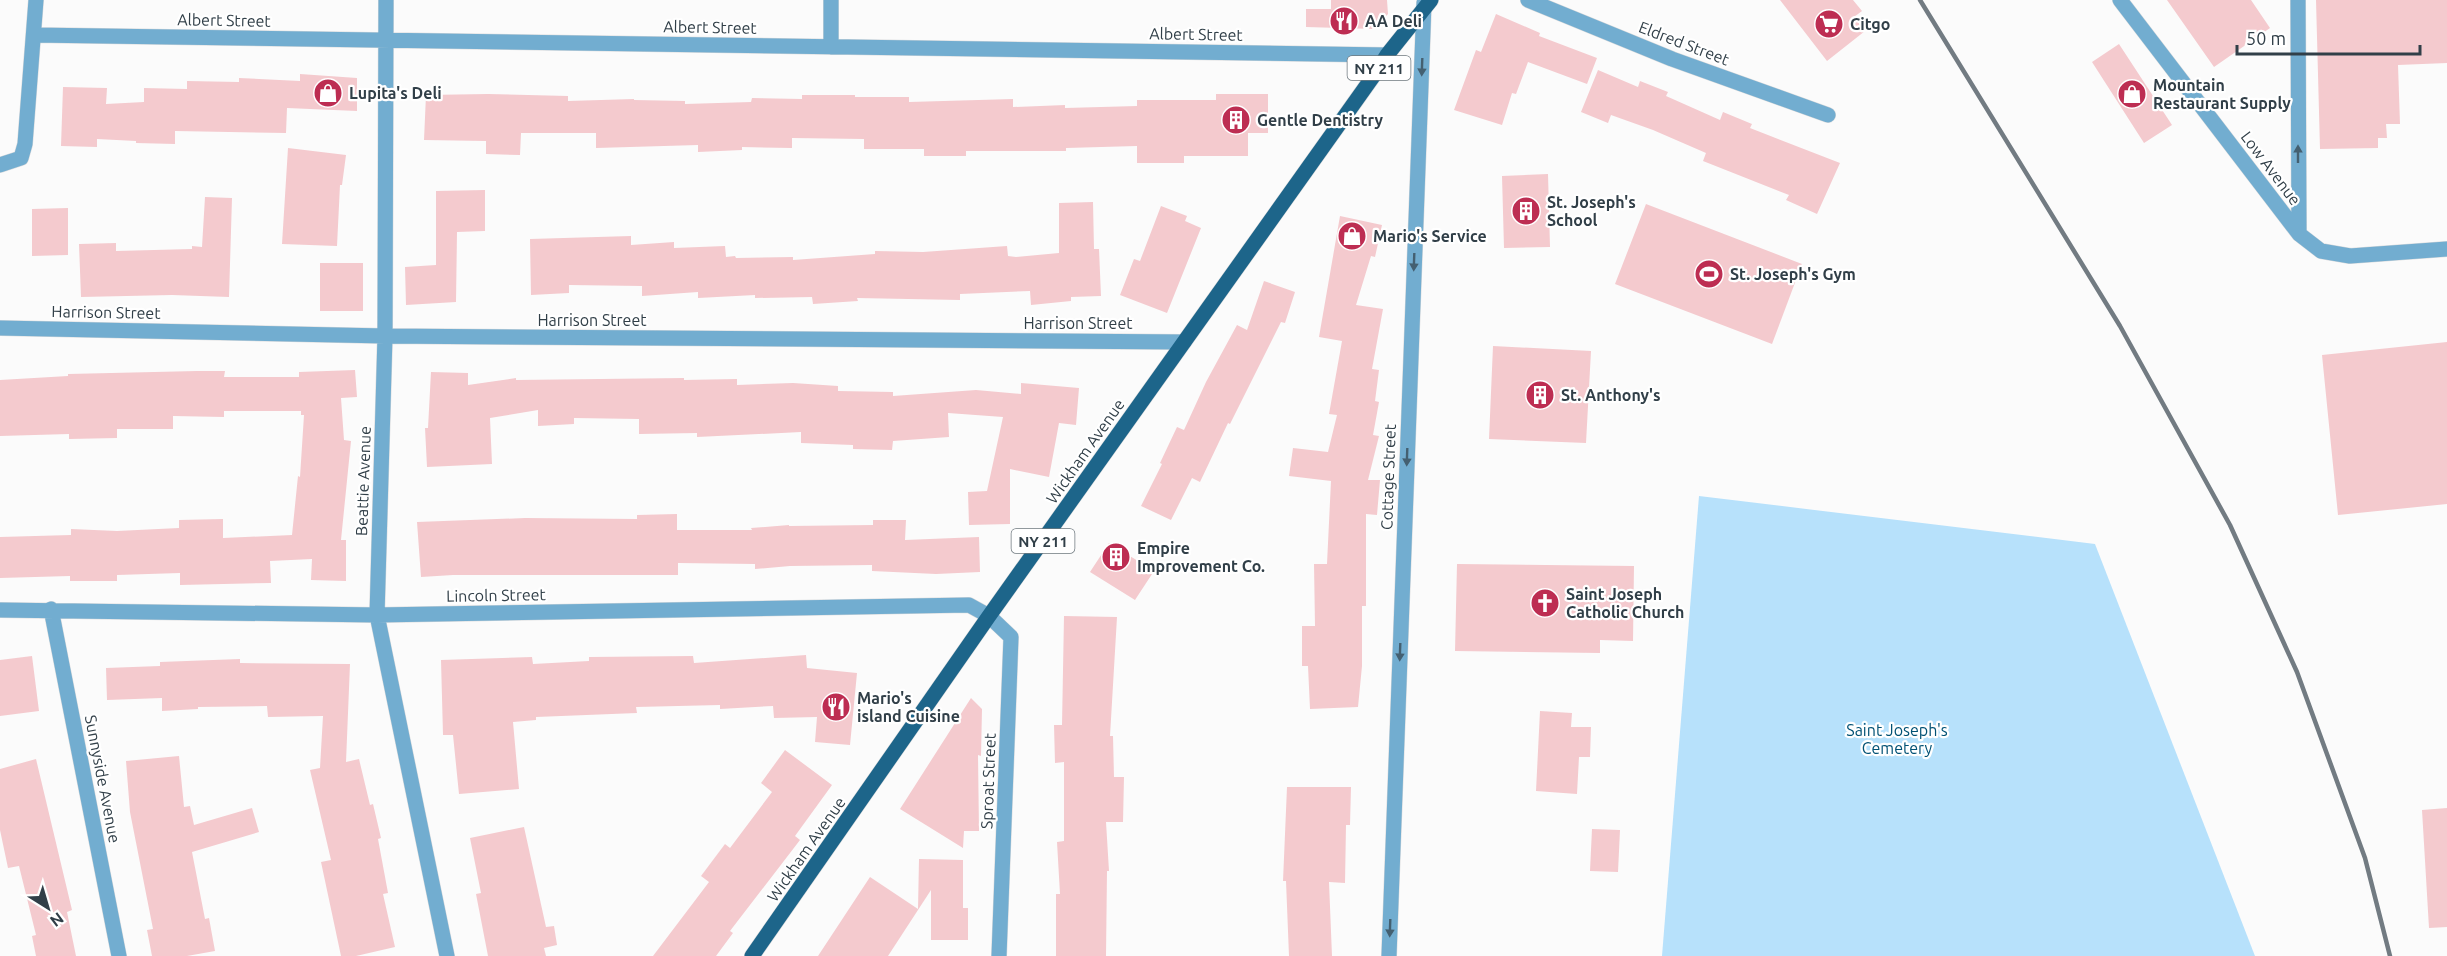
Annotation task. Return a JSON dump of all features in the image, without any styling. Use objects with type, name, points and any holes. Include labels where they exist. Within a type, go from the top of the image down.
[{"type":"main road","name":"Wickham Avenue","points":[[752,956],[989,616],[1377,71],[1386,55],[1426,3]]},
{"type":"street","points":[[0,165],[21,158],[25,144],[36,0]]},
{"type":"street","name":"Beattie Avenue","points":[[386,0],[385,336],[377,615],[447,956]]},
{"type":"street","points":[[831,0],[831,46]]},
{"type":"street","name":"Eldred Street","points":[[1528,0],[1672,59],[1828,115]]},
{"type":"street","name":"Low Avenue","points":[[2120,0],[2299,234],[2321,251],[2350,256],[2447,249]]},
{"type":"street","points":[[2298,0],[2299,234]]},
{"type":"street","name":"Cottage Street","points":[[1389,956],[1426,3]]},
{"type":"street","name":"Albert Street","points":[[34,35],[1386,55]]},
{"type":"street","name":"Harrison Street","points":[[0,328],[385,336],[1184,342]]},
{"type":"street","name":"Lincoln Street","points":[[0,610],[377,615],[969,605],[989,616]]},
{"type":"street","name":"Sunnyside Avenue","points":[[51,609],[119,956]]},
{"type":"street","name":"Sproat Street","points":[[989,616],[1011,637],[999,956]]},
{"type":"green space","name":"Saint Joseph's Cemetery","points":[[1699,496],[2095,544],[2255,956],[1662,956]]},
{"type":"building","name":"AA Deli","points":[[1331,0],[1387,0],[1388,14],[1374,29],[1306,27],[1306,9],[1331,9]]},
{"type":"building","name":"Citgo","points":[[1780,0],[1853,0],[1862,11],[1854,17],[1865,31],[1827,61]]},
{"type":"building","points":[[2167,0],[2251,0],[2270,28],[2214,67]]},
{"type":"building","points":[[2316,0],[2447,0],[2447,63],[2398,65],[2400,124],[2386,124],[2387,138],[2378,138],[2378,148],[2320,149]]},
{"type":"building","points":[[1496,14],[1540,33],[1539,36],[1597,58],[1587,84],[1528,62],[1516,94],[1512,93],[1502,125],[1454,110],[1476,50],[1481,52]]},
{"type":"building","name":"Mountain Restaurant Supply","points":[[2119,44],[2172,125],[2144,143],[2092,62]]},
{"type":"building","points":[[1598,70],[1638,87],[1640,81],[1668,92],[1666,96],[1720,120],[1723,112],[1752,124],[1750,128],[1840,163],[1817,214],[1786,200],[1789,195],[1703,161],[1706,153],[1653,130],[1611,115],[1608,123],[1581,112]]},
{"type":"building","points":[[300,74],[357,78],[357,111],[287,108],[286,133],[175,131],[175,144],[97,139],[97,147],[61,146],[63,87],[107,88],[106,104],[144,102],[144,88],[187,89],[187,81],[239,82],[239,78],[300,81]]},
{"type":"building","points":[[1216,94],[1268,94],[1268,133],[1248,133],[1248,156],[1184,156],[1184,163],[1137,163],[1137,146],[1066,148],[1066,151],[966,151],[966,156],[924,156],[924,149],[864,149],[864,139],[792,138],[792,148],[742,147],[742,150],[698,152],[698,145],[596,148],[596,133],[521,133],[520,155],[486,154],[486,141],[424,140],[426,95],[568,96],[568,101],[634,99],[685,101],[685,104],[751,102],[752,98],[802,99],[802,95],[855,95],[855,97],[909,97],[909,102],[1013,99],[1013,107],[1065,105],[1065,108],[1137,106],[1137,100],[1216,100]]},
{"type":"building","points":[[288,148],[346,155],[342,185],[340,185],[337,246],[282,244]]},
{"type":"building","name":"St. Joseph's School","points":[[1548,174],[1550,247],[1504,248],[1502,176]]},
{"type":"building","points":[[485,190],[485,231],[457,232],[456,302],[406,305],[405,267],[436,265],[436,191]]},
{"type":"building","points":[[205,197],[232,198],[229,297],[172,295],[81,297],[79,244],[116,243],[116,251],[202,247]]},
{"type":"building","points":[[1093,202],[1094,249],[1099,249],[1101,296],[1071,297],[1071,301],[1031,305],[1030,291],[960,294],[960,300],[857,298],[858,301],[813,304],[812,297],[755,298],[755,295],[698,298],[698,292],[642,296],[642,286],[569,285],[569,293],[531,295],[530,239],[631,236],[631,245],[674,242],[674,248],[725,246],[726,257],[735,256],[736,258],[793,257],[793,260],[875,254],[875,251],[923,252],[1007,246],[1008,256],[1016,257],[1059,253],[1059,203]]},
{"type":"building","name":"St. Joseph's Gym","points":[[1646,204],[1802,264],[1772,344],[1615,284]]},
{"type":"building","points":[[1161,206],[1187,216],[1185,221],[1201,228],[1167,313],[1120,295],[1134,259],[1140,261]]},
{"type":"building","points":[[68,208],[68,255],[32,256],[32,209]]},
{"type":"building","points":[[1340,216],[1382,225],[1375,257],[1371,256],[1356,305],[1383,309],[1372,369],[1379,370],[1375,401],[1379,402],[1373,435],[1379,436],[1368,480],[1380,480],[1377,515],[1366,514],[1366,606],[1362,606],[1362,666],[1358,707],[1310,709],[1308,666],[1302,666],[1302,626],[1315,626],[1314,564],[1327,564],[1331,481],[1289,476],[1293,448],[1328,452],[1337,415],[1329,414],[1342,341],[1319,337]]},
{"type":"building","points":[[320,263],[363,263],[363,311],[320,311]]},
{"type":"building","points":[[1264,281],[1295,292],[1285,323],[1281,322],[1200,482],[1192,478],[1171,520],[1141,506],[1177,427],[1184,430],[1206,382],[1237,325],[1247,330]]},
{"type":"building","points":[[2447,342],[2447,504],[2338,515],[2322,355]]},
{"type":"building","name":"St. Anthony's","points":[[1493,346],[1591,351],[1586,443],[1489,439]]},
{"type":"building","points":[[355,370],[357,397],[341,398],[344,440],[351,441],[341,540],[346,540],[346,581],[311,580],[312,559],[270,561],[271,583],[180,585],[180,573],[117,575],[117,581],[70,581],[70,576],[0,578],[0,537],[71,535],[71,529],[117,531],[179,528],[179,520],[223,519],[223,538],[292,535],[298,476],[300,477],[304,415],[301,415],[301,411],[224,411],[224,417],[173,416],[173,429],[117,429],[117,438],[69,439],[69,434],[0,436],[0,380],[68,376],[68,374],[197,371],[225,371],[224,377],[299,377],[299,372]]},
{"type":"building","points":[[431,372],[468,373],[468,385],[516,378],[516,380],[737,379],[737,385],[793,383],[838,386],[838,391],[893,392],[893,396],[976,390],[1021,394],[1021,383],[1079,388],[1076,425],[1059,423],[1049,477],[1010,469],[1010,524],[969,525],[968,492],[987,491],[1003,417],[948,413],[949,437],[893,441],[892,450],[853,449],[853,445],[801,443],[801,432],[697,437],[697,433],[639,434],[639,419],[574,418],[574,424],[538,426],[538,410],[490,418],[492,464],[427,467],[425,428],[428,428]]},
{"type":"building","points":[[677,514],[677,530],[752,530],[751,528],[789,525],[873,525],[873,520],[906,520],[905,540],[979,537],[980,572],[936,574],[872,571],[872,565],[790,566],[755,569],[755,564],[678,563],[678,575],[421,577],[417,522],[525,518],[637,519],[637,515]]},
{"type":"building","name":"Empire Improvement Co.","points":[[1109,543],[1154,571],[1135,600],[1090,572]]},
{"type":"building","name":"Saint Joseph Catholic Church","points":[[1457,564],[1634,566],[1633,641],[1600,640],[1600,653],[1455,651]]},
{"type":"building","points":[[1064,616],[1117,617],[1110,736],[1113,736],[1114,777],[1124,777],[1123,822],[1106,822],[1109,871],[1107,871],[1106,956],[1056,956],[1056,894],[1060,894],[1057,842],[1064,841],[1064,762],[1055,763],[1054,725],[1062,725]]},
{"type":"building","points":[[806,655],[807,668],[857,673],[850,745],[815,742],[817,717],[774,718],[773,706],[720,709],[720,705],[636,707],[637,713],[536,717],[536,720],[513,722],[519,789],[459,794],[453,735],[443,735],[441,660],[532,657],[533,664],[589,661],[589,657],[693,656],[694,663]]},
{"type":"building","points":[[32,656],[39,711],[0,716],[0,660]]},
{"type":"building","points":[[240,659],[240,663],[350,664],[346,762],[359,759],[370,805],[373,804],[381,838],[378,839],[388,893],[383,894],[395,947],[356,956],[341,956],[321,862],[331,860],[310,770],[320,768],[323,716],[268,717],[267,706],[198,707],[198,709],[162,711],[162,698],[107,700],[106,668],[160,666],[160,662]]},
{"type":"building","points":[[971,698],[982,709],[981,756],[978,755],[979,831],[964,831],[963,848],[900,809]]},
{"type":"building","points":[[1540,711],[1572,713],[1571,727],[1591,727],[1590,757],[1579,757],[1577,794],[1536,791]]},
{"type":"building","points":[[785,750],[832,785],[795,836],[800,840],[730,931],[733,933],[716,956],[653,956],[709,882],[701,876],[725,844],[730,848],[772,792],[761,783]]},
{"type":"building","points":[[179,756],[184,807],[190,806],[194,825],[252,808],[259,832],[192,852],[205,919],[209,918],[215,951],[187,956],[152,956],[147,930],[153,929],[130,812],[126,761]]},
{"type":"building","points":[[36,759],[72,910],[67,912],[76,956],[36,956],[32,936],[36,935],[19,866],[8,868],[0,830],[0,769]]},
{"type":"building","points":[[1287,787],[1351,787],[1350,825],[1346,825],[1345,883],[1329,882],[1332,956],[1289,956],[1286,881],[1283,881]]},
{"type":"building","points":[[2447,808],[2447,927],[2429,928],[2422,810]]},
{"type":"building","points":[[524,827],[546,927],[554,926],[557,945],[544,948],[546,956],[488,956],[476,894],[481,893],[470,838]]},
{"type":"building","points":[[1592,829],[1620,830],[1618,872],[1590,871]]},
{"type":"building","points":[[919,859],[963,860],[963,908],[968,908],[968,940],[931,940],[931,890],[888,956],[818,956],[870,877],[918,909]]},
{"type":"railway","points":[[1920,0],[2120,326],[2230,525],[2297,672],[2365,858],[2390,956]]},
{"type":"place","name":"AA Deli","points":[[1344,21]]},
{"type":"place","name":"Citgo","points":[[1829,24]]},
{"type":"place","name":"Lupita's Deli","points":[[328,93]]},
{"type":"place","name":"Mountain Restaurant Supply","points":[[2132,94]]},
{"type":"place","name":"Gentle Dentistry","points":[[1236,120]]},
{"type":"place","name":"St. Joseph's School","points":[[1526,211]]},
{"type":"place","name":"Mario's Service","points":[[1352,236]]},
{"type":"place","name":"St. Joseph's Gym","points":[[1709,274]]},
{"type":"place","name":"St. Anthony's","points":[[1540,395]]},
{"type":"place","name":"Empire Improvement Co.","points":[[1116,557]]},
{"type":"place","name":"Saint Joseph Catholic Church","points":[[1545,603]]},
{"type":"place","name":"Mario's island Cuisine","points":[[836,707]]}]
